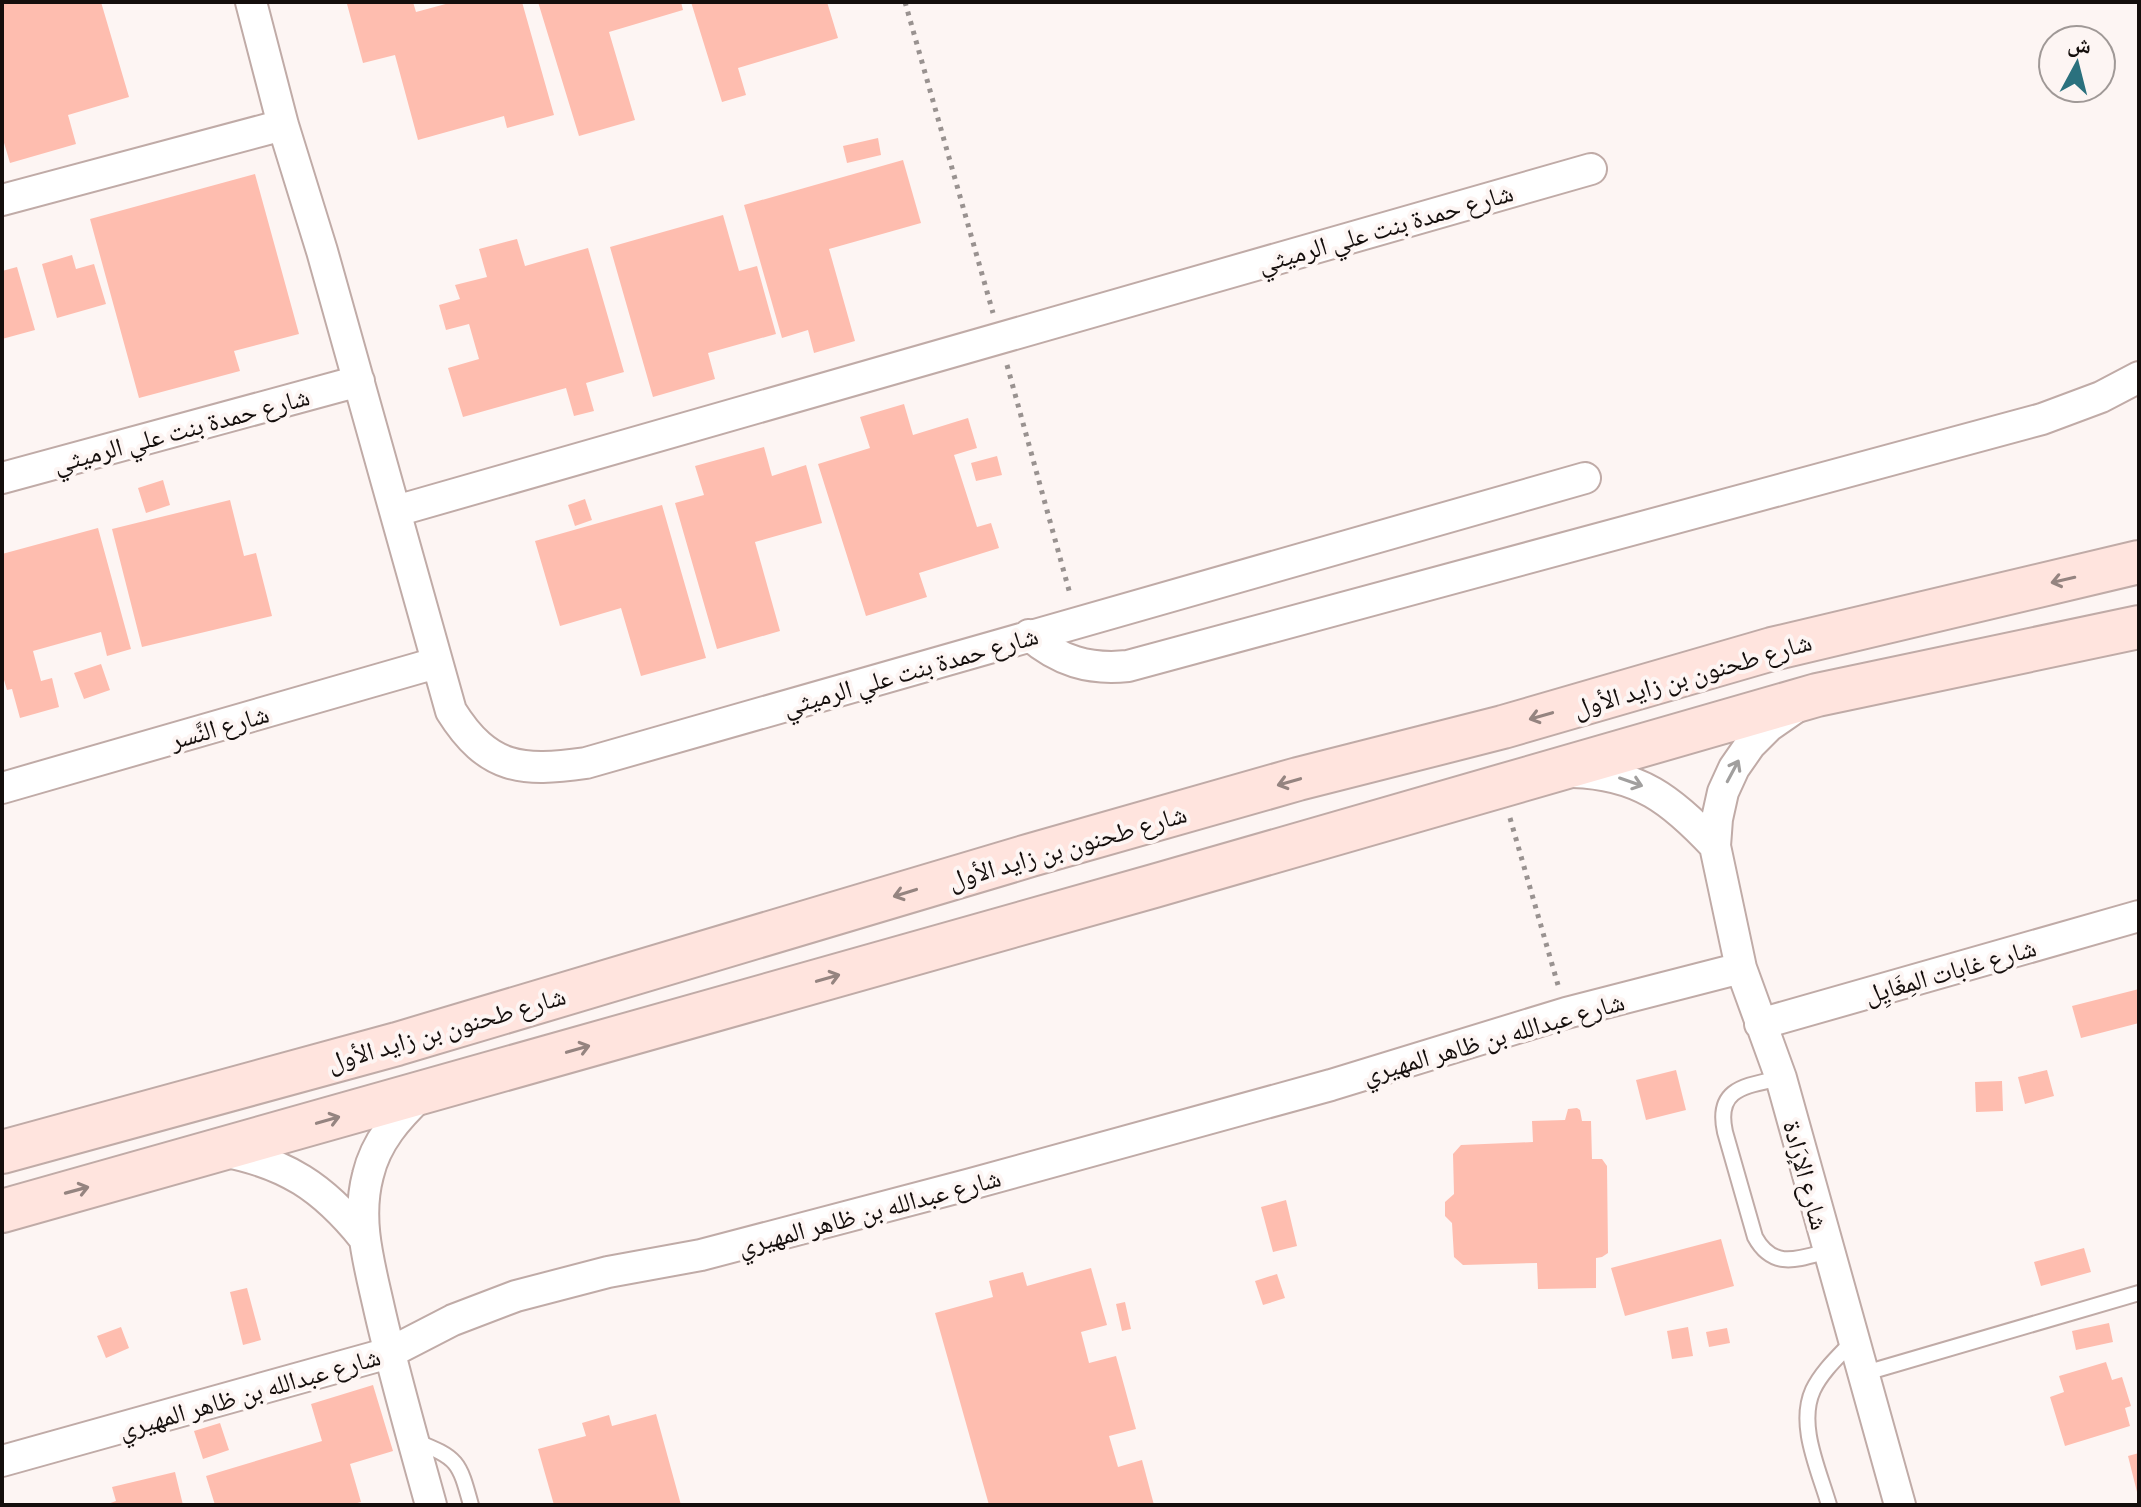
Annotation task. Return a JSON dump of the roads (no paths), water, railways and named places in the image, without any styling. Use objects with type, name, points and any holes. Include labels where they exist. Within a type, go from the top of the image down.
[{"type":"street","name":"شارع حمدة بنت علي الرميثي","points":[[251,2],[283,125],[359,381],[451,711],[467,736],[491,755],[518,767],[547,768],[586,763],[1585,478]]},
{"type":"street","points":[[2,200],[283,125]]},
{"type":"street","name":"شارع حمدة بنت علي الرميثي","points":[[396,511],[1591,169]]},
{"type":"street","points":[[1029,635],[1043,647],[1075,663],[1110,668],[1128,666],[2042,419],[2101,397],[2139,377]]},
{"type":"street","name":"شارع حمدة بنت علي الرميثي","points":[[2,478],[359,381]]},
{"type":"street","name":"شارع طحنون بن زايد الأول","points":[[2,1152],[397,1044],[1031,855],[1298,779],[1503,727],[1772,649],[2139,562]]},
{"type":"street","name":"شارع طحنون بن زايد الأول","points":[[2,1211],[1817,695],[2139,627]]},
{"type":"street","name":"شارع النَّسر","points":[[2,788],[436,663]]},
{"type":"street","name":"شارع الإرَادة","points":[[1817,695],[1769,726],[1750,745],[1734,768],[1720,805],[1715,846],[1741,968],[1781,1078],[1861,1374],[1900,1505]]},
{"type":"street","points":[[1554,772],[1617,777],[1645,787],[1671,802],[1715,846]]},
{"type":"street","name":"شارع غابات المِغَايِل","points":[[1760,1024],[2139,916]]},
{"type":"street","name":"شارع عبدالله بن ظاهر المهيري","points":[[2,1461],[389,1353],[453,1320],[516,1296],[608,1272],[701,1255],[971,1184],[1331,1085],[1566,1013],[1741,968]]},
{"type":"street","points":[[424,1092],[400,1115],[377,1152],[368,1172],[362,1204],[364,1238],[389,1353],[431,1505]]},
{"type":"street","points":[[220,1151],[254,1157],[296,1175],[341,1210],[364,1238]]},
{"type":"lane","points":[[1781,1078],[1742,1087],[1731,1095],[1724,1106],[1722,1119],[1725,1132],[1755,1237],[1762,1249],[1772,1257],[1785,1260],[1828,1251]]},
{"type":"lane","points":[[1861,1374],[2139,1293]]},
{"type":"lane","points":[[1829,1505],[1807,1427],[1808,1407],[1814,1388],[1825,1371],[1853,1341]]},
{"type":"lane","points":[[413,1441],[451,1458],[462,1473],[471,1505]]}]
